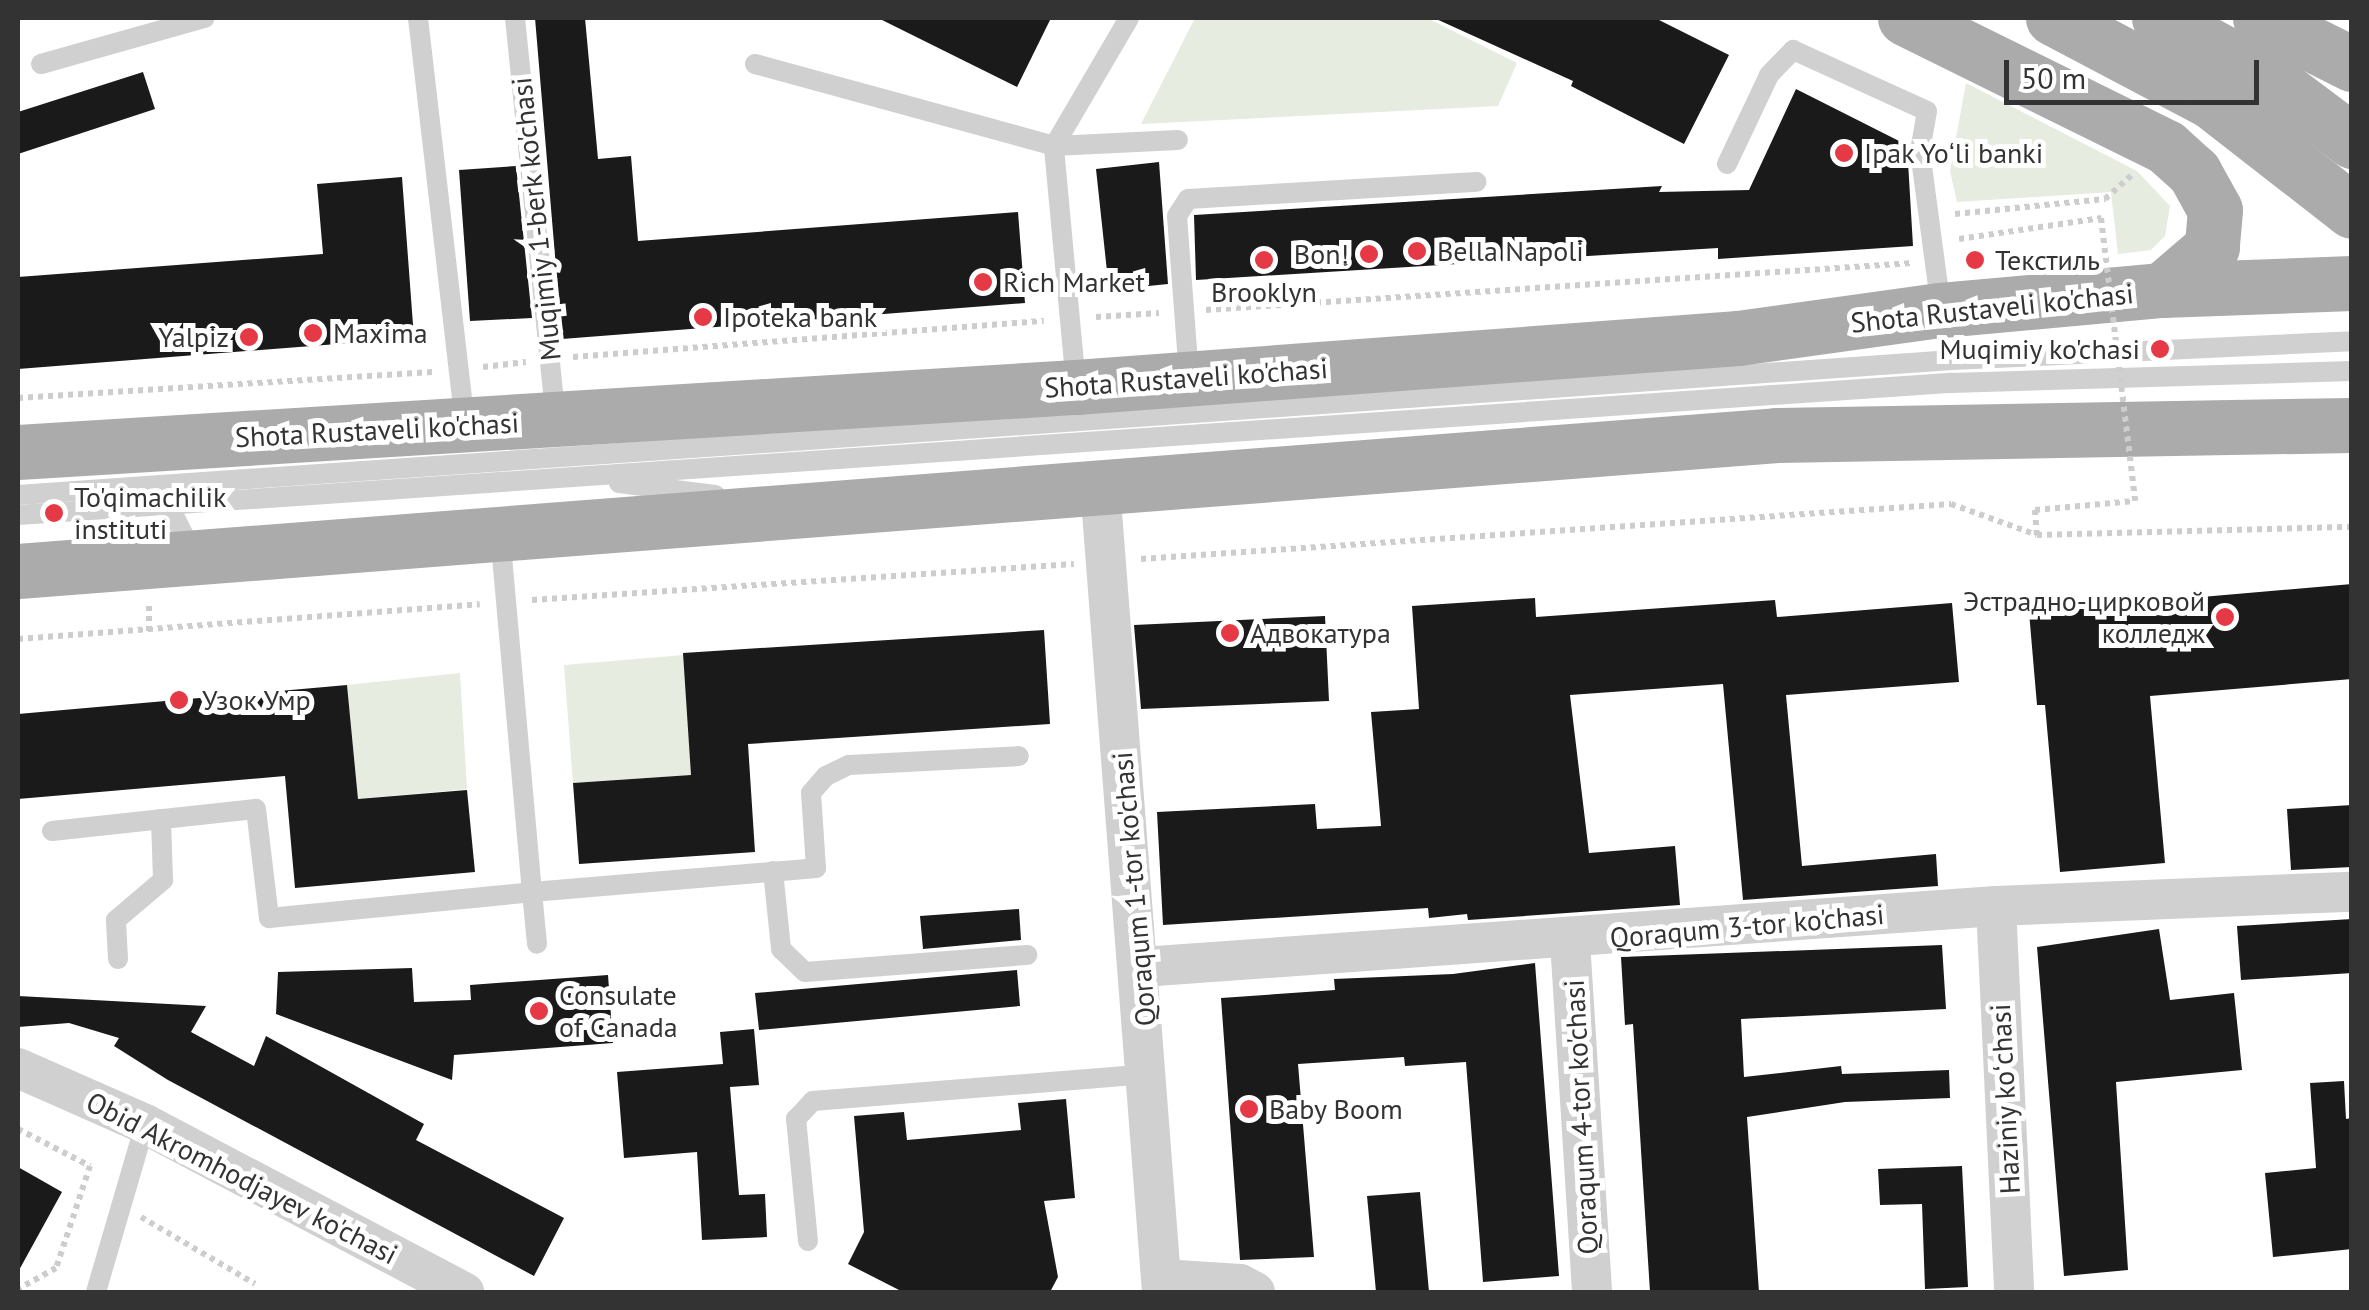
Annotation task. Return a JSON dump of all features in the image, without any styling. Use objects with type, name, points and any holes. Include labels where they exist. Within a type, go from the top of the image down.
[{"type":"main road","points":[[1905,18],[2166,148],[2209,190],[2216,229],[2212,248],[2162,290]]},
{"type":"main road","points":[[2053,18],[2212,102],[2352,211]]},
{"type":"main road","points":[[2015,72],[2080,43],[2099,18]]},
{"type":"main road","points":[[2159,18],[2264,75],[2352,141]]},
{"type":"main road","points":[[2260,18],[2352,64]]},
{"type":"main road","name":"Shota Rustaveli ko'chasi","points":[[18,452],[1076,387],[1738,338],[1941,310],[2162,290],[2352,282]]},
{"type":"main road","points":[[18,571],[1777,435],[2351,425]]},
{"type":"street","name":"Qoraqum 1-tor ko'chasi","points":[[1100,486],[1142,967],[1162,1286]]},
{"type":"street","name":"Qoraqum 3-tor ko'chasi","points":[[1142,967],[1570,940],[1996,906],[2352,892]]},
{"type":"street","name":"Haziniy koʻchasi","points":[[1996,906],[2014,1292]]},
{"type":"street","name":"Qoraqum 4-tor ko'chasi","points":[[1570,940],[1592,1292]]},
{"type":"street","name":"Obid Akromhodjayev ko'chasi","points":[[18,1068],[145,1124],[464,1292]]},
{"type":"street","points":[[1162,1286],[1240,1284],[1255,1292]]},
{"type":"lane","points":[[42,64],[205,18]]},
{"type":"lane","points":[[418,18],[465,426]]},
{"type":"lane","name":"Muqimiy 1-berk ko'chasi","points":[[516,18],[556,420]]},
{"type":"lane","points":[[1076,387],[1054,146],[1129,18]]},
{"type":"lane","points":[[1727,164],[1769,76],[1792,50],[1927,111],[1920,151],[1941,310]]},
{"type":"lane","points":[[755,64],[1054,146],[1178,140]]},
{"type":"lane","points":[[1190,378],[1177,233],[1178,206],[1188,199],[1477,182]]},
{"type":"lane","points":[[18,495],[1952,360],[2352,341]]},
{"type":"lane","points":[[18,515],[1951,382],[2352,371]]},
{"type":"lane","points":[[573,478],[816,507]]},
{"type":"lane","points":[[168,504],[187,484]]},
{"type":"lane","points":[[168,504],[196,559]]},
{"type":"lane","points":[[500,532],[536,944]]},
{"type":"lane","points":[[52,831],[256,809],[269,918],[816,868],[811,793],[837,770],[1019,756]]},
{"type":"lane","points":[[118,958],[116,920],[163,880],[161,819]]},
{"type":"lane","points":[[773,871],[782,949],[805,972],[1027,955]]},
{"type":"lane","points":[[808,1240],[796,1119],[813,1101],[1150,1074]]},
{"type":"lane","points":[[96,1292],[145,1124]]},
{"type":"path","points":[[2038,535],[2035,510],[2135,501],[2101,218],[2053,221]]},
{"type":"path","points":[[18,639],[1783,511],[1951,504],[2038,535],[2352,526]]},
{"type":"path","points":[[18,1129],[90,1166],[56,1268],[18,1289]]},
{"type":"path","points":[[123,1206],[254,1284]]},
{"type":"shaded area","points":[[1195,18],[1427,18],[1517,63],[1498,106],[1141,124]]},
{"type":"shaded area","points":[[1966,83],[2137,171],[2170,206],[2165,236],[2151,250],[2118,254],[2111,192],[1957,202],[1950,171]]},
{"type":"shaded area","points":[[684,655],[691,775],[573,783],[564,665]]},
{"type":"shaded area","points":[[460,673],[467,789],[358,799],[347,685]]},
{"type":"building","points":[[535,18],[585,18],[598,159],[631,156],[638,241],[1018,212],[1025,303],[562,339]]},
{"type":"building","points":[[878,18],[1051,18],[1017,87]]},
{"type":"building","points":[[1434,18],[1655,18],[1729,55],[1684,144],[1571,86],[1573,81]]},
{"type":"building","points":[[143,72],[155,109],[18,154],[18,112]]},
{"type":"building","points":[[1796,89],[1907,145],[1913,246],[1718,259],[1718,248],[1196,280],[1194,215],[1662,186],[1659,192],[1749,190]]},
{"type":"building","points":[[1159,162],[1168,284],[1109,290],[1096,169]]},
{"type":"building","points":[[516,166],[532,318],[470,321],[459,170]]},
{"type":"building","points":[[402,177],[414,338],[18,369],[18,277],[323,254],[317,184]]},
{"type":"building","points":[[2352,584],[2352,679],[2150,696],[2165,863],[2060,872],[2045,705],[2037,705],[2029,612]]},
{"type":"building","points":[[1535,598],[1536,617],[1775,600],[1777,617],[1952,603],[1959,682],[1786,695],[1802,866],[1936,854],[1938,886],[1743,900],[1723,684],[1570,695],[1589,853],[1675,846],[1680,905],[1468,920],[1467,914],[1429,918],[1428,908],[1163,925],[1157,812],[1315,804],[1317,829],[1381,826],[1371,712],[1419,709],[1412,606]]},
{"type":"building","points":[[1325,616],[1329,701],[1141,709],[1134,625]]},
{"type":"building","points":[[1044,630],[1050,724],[748,744],[755,852],[579,864],[573,783],[691,775],[683,653]]},
{"type":"building","points":[[347,685],[358,799],[467,790],[475,872],[295,888],[285,776],[18,799],[18,714]]},
{"type":"building","points":[[2352,805],[2352,867],[2291,870],[2287,809]]},
{"type":"building","points":[[1019,909],[1021,940],[923,949],[920,916]]},
{"type":"building","points":[[2352,919],[2352,973],[2241,980],[2237,926]]},
{"type":"building","points":[[2159,929],[2170,1000],[2234,993],[2242,1070],[2116,1082],[2128,1270],[2064,1276],[2037,947]]},
{"type":"building","points":[[1942,945],[1946,1009],[1741,1019],[1744,1077],[1841,1066],[1842,1074],[1949,1070],[1950,1098],[1845,1102],[1747,1117],[1759,1292],[1650,1292],[1633,1024],[1625,1025],[1621,957]]},
{"type":"building","points":[[1535,963],[1559,1276],[1483,1282],[1466,1062],[1405,1066],[1404,1057],[1298,1064],[1314,1257],[1240,1260],[1221,998],[1335,990],[1334,979],[1453,974]]},
{"type":"building","points":[[412,968],[414,1002],[471,1000],[470,985],[608,975],[613,1043],[454,1055],[452,1080],[276,1014],[278,972]]},
{"type":"building","points":[[1017,970],[1020,1006],[759,1030],[755,993]]},
{"type":"building","points":[[18,996],[206,1006],[191,1032],[254,1066],[266,1036],[424,1124],[416,1140],[564,1218],[534,1276],[168,1080],[114,1046],[119,1038],[69,1023],[18,1027]]},
{"type":"building","points":[[754,1029],[759,1085],[730,1087],[739,1195],[765,1194],[767,1237],[702,1240],[697,1152],[624,1158],[617,1072],[723,1064],[720,1032]]},
{"type":"building","points":[[2344,1081],[2346,1119],[2352,1118],[2352,1249],[2273,1257],[2265,1173],[2316,1168],[2310,1083]]},
{"type":"building","points":[[1066,1099],[1075,1198],[1044,1201],[1058,1277],[1050,1292],[903,1292],[848,1264],[864,1232],[854,1116],[904,1112],[907,1140],[1021,1130],[1018,1103]]},
{"type":"building","points":[[1962,1166],[1968,1287],[1925,1289],[1922,1204],[1880,1205],[1878,1169]]},
{"type":"building","points":[[18,1167],[62,1192],[18,1272]]},
{"type":"building","points":[[1420,1192],[1429,1292],[1376,1292],[1367,1196]]},
{"type":"place","name":"Ipak Yoʻli banki","points":[[1844,153]]},
{"type":"place","name":"Bella Napoli","points":[[1417,251]]},
{"type":"place","name":"Bon!","points":[[1369,254]]},
{"type":"place","name":"Brooklyn","points":[[1264,260]]},
{"type":"place","name":"Текстиль","points":[[1975,260]]},
{"type":"place","name":"Rich Market","points":[[983,282]]},
{"type":"place","name":"Ipoteka bank","points":[[703,317]]},
{"type":"place","name":"Maxima","points":[[313,333]]},
{"type":"place","name":"Yalpiz","points":[[249,337]]},
{"type":"place","name":"Muqimiy ko'chasi","points":[[2160,349]]},
{"type":"place","name":"To'qimachilik instituti","points":[[54,513]]},
{"type":"place","name":"Эстрадно-цирковой колледж","points":[[2225,617]]},
{"type":"place","name":"Адвокатура","points":[[1230,633]]},
{"type":"place","name":"Узок Умр","points":[[179,700]]},
{"type":"place","name":"Consulate of Canada","points":[[539,1011]]},
{"type":"place","name":"Baby Boom","points":[[1249,1109]]}]
